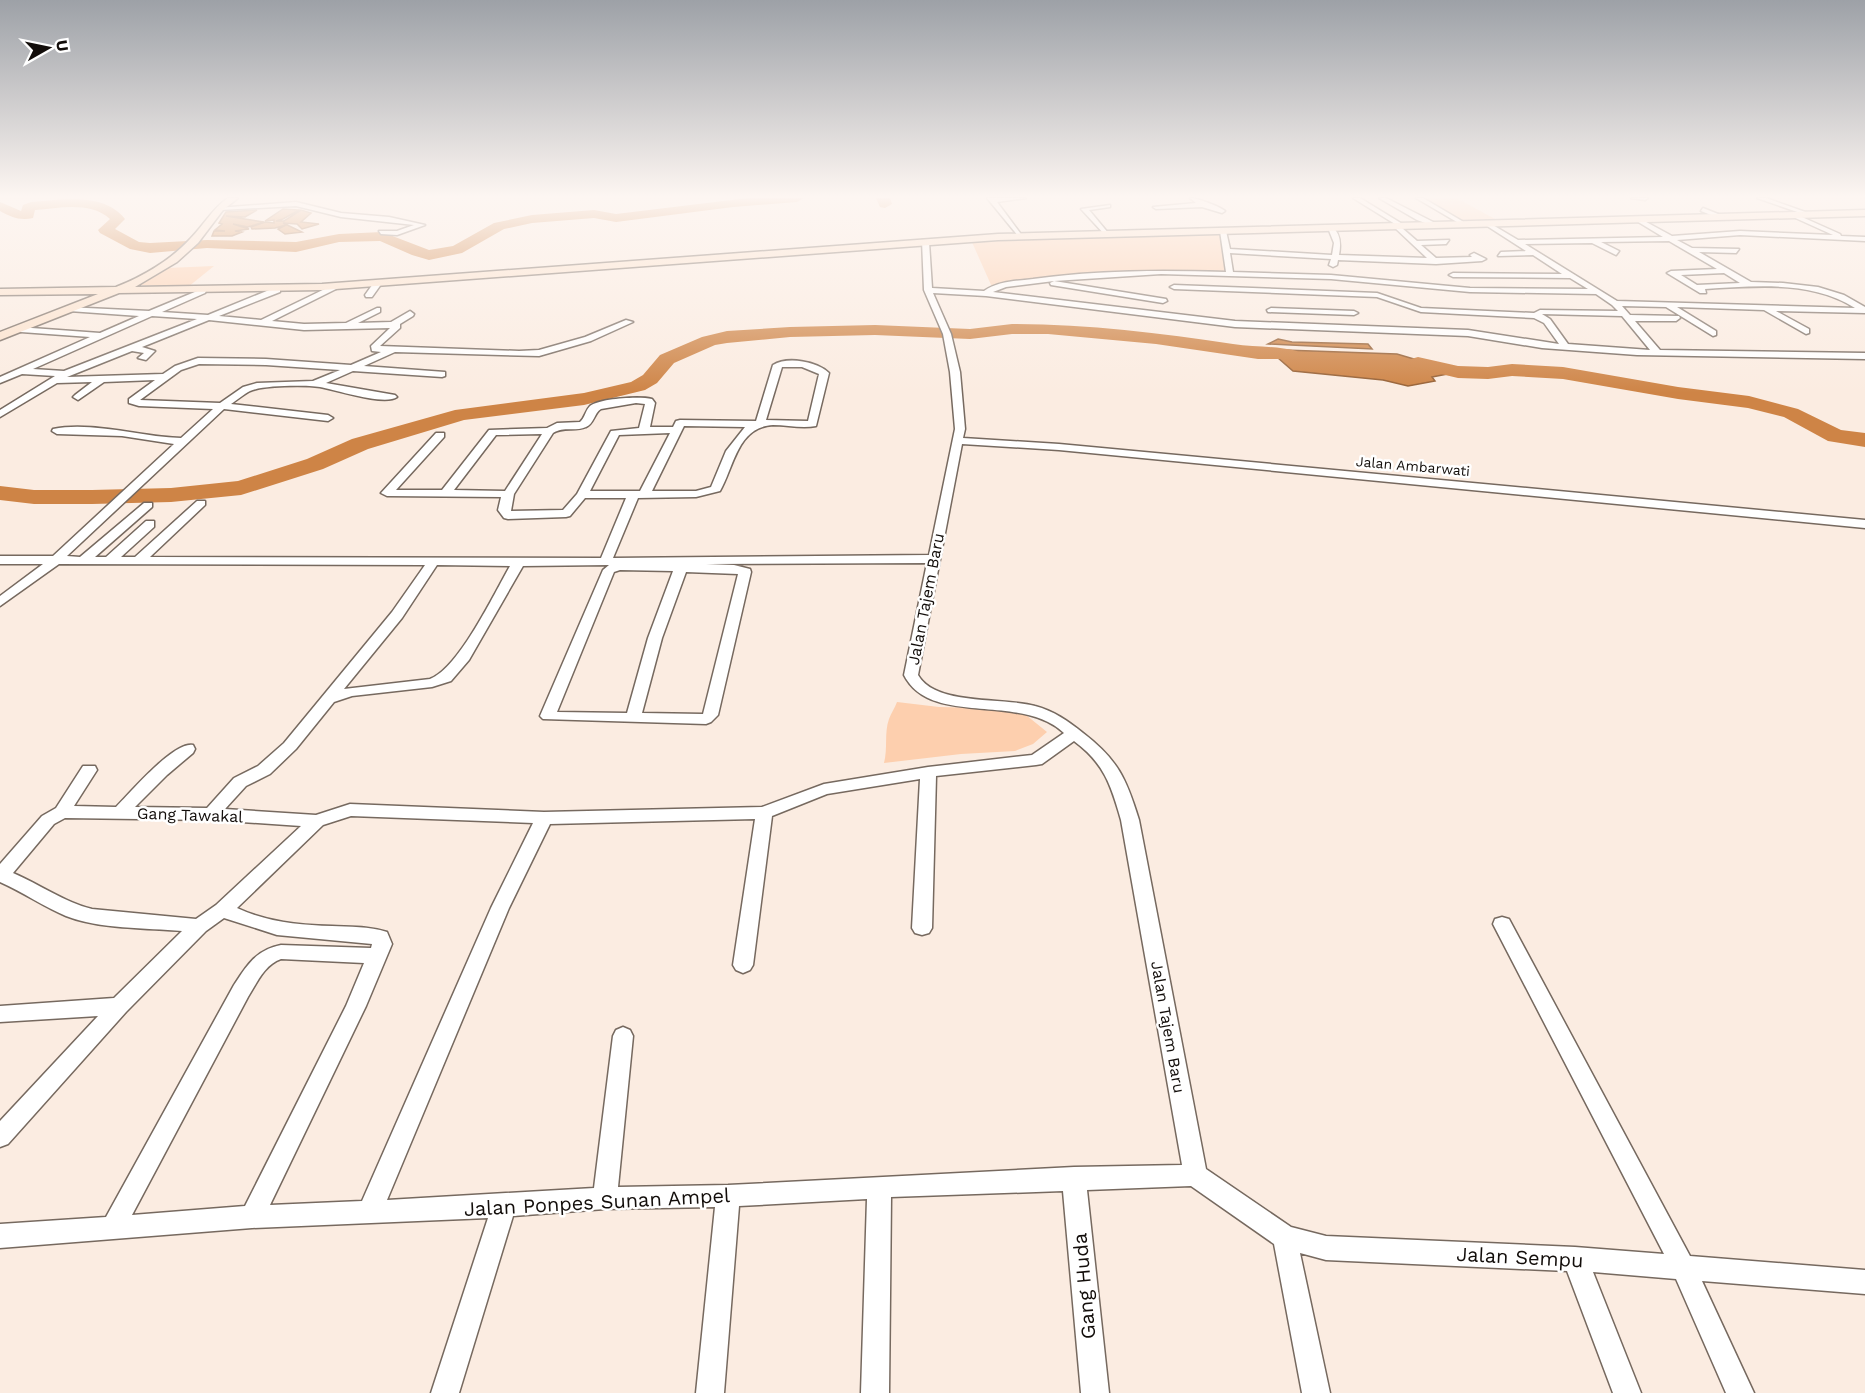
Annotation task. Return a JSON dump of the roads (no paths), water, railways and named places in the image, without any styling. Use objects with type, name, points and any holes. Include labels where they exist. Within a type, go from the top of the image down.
[{"type":"main road","points":[[0,336],[128,286],[163,263]]},
{"type":"main road","points":[[0,292],[277,290],[645,263]]},
{"type":"street","name":"Jalan Tajem Baru","points":[[926,263],[928,290],[946,332],[955,372],[959,441],[933,559],[911,675],[912,683],[918,690],[945,699],[1026,708],[1063,723],[1098,752],[1111,771],[1130,820],[1195,1175]]},
{"type":"street","points":[[1229,263],[1230,274]]},
{"type":"street","points":[[1331,277],[1334,263]]},
{"type":"street","points":[[1375,263],[1377,270]]},
{"type":"street","points":[[1437,263],[1464,287],[1460,289]]},
{"type":"street","points":[[1551,263],[1615,303],[1658,352]]},
{"type":"street","points":[[1711,263],[1750,285]]},
{"type":"street","points":[[1333,268],[1345,268]]},
{"type":"street","points":[[1725,271],[1669,273],[1731,308]]},
{"type":"street","points":[[986,294],[994,288],[1039,280],[1095,274],[1161,272],[1331,277],[1460,289],[1597,292]]},
{"type":"street","points":[[1161,272],[1174,287]]},
{"type":"street","points":[[1453,275],[1572,276]]},
{"type":"street","points":[[1039,280],[1162,301]]},
{"type":"street","points":[[1361,294],[1362,280]]},
{"type":"street","points":[[369,296],[378,283]]},
{"type":"street","points":[[1695,287],[1750,285],[1815,289],[1836,295],[1865,311]]},
{"type":"street","points":[[261,323],[335,286]]},
{"type":"street","points":[[1165,315],[1162,301],[1168,290],[1174,287],[1361,294],[1388,297],[1416,310],[1456,305],[1536,316],[1547,321],[1565,346]]},
{"type":"street","points":[[1447,288],[1468,333]]},
{"type":"street","points":[[1267,289],[1271,310],[1278,326]]},
{"type":"street","points":[[0,414],[65,374],[277,290]]},
{"type":"street","points":[[928,290],[986,294],[1218,323],[1468,333],[1565,346],[1658,352],[1865,356]]},
{"type":"street","points":[[0,380],[202,291]]},
{"type":"street","points":[[1850,302],[1865,302]]},
{"type":"street","points":[[1615,303],[1865,311]]},
{"type":"street","points":[[1667,305],[1713,333]]},
{"type":"street","points":[[69,309],[207,317],[297,327],[393,325],[410,314]]},
{"type":"street","points":[[1767,309],[1806,331]]},
{"type":"street","points":[[346,327],[377,310]]},
{"type":"street","points":[[1271,310],[1354,313]]},
{"type":"street","points":[[1321,311],[1329,327]]},
{"type":"street","points":[[65,332],[113,312]]},
{"type":"street","points":[[1536,316],[1540,312],[1548,312],[1676,318]]},
{"type":"street","points":[[393,325],[397,326],[374,347],[393,350],[539,353],[588,339],[630,322]]},
{"type":"street","points":[[21,329],[102,335]]},
{"type":"street","points":[[126,348],[151,351],[143,358]]},
{"type":"street","points":[[315,384],[393,350]]},
{"type":"street","points":[[328,418],[220,406],[132,402],[188,363],[200,361],[266,362],[442,374]]},
{"type":"street","points":[[582,495],[638,495],[701,494],[714,490],[738,440],[760,424],[776,366],[790,364],[815,368],[824,373],[812,424],[760,424],[680,423],[638,495],[606,560]]},
{"type":"street","points":[[0,370],[65,374]]},
{"type":"street","points":[[55,380],[165,377]]},
{"type":"street","points":[[78,397],[100,380]]},
{"type":"street","points":[[0,602],[56,560],[123,500],[180,442],[220,406],[246,389],[255,386],[315,384],[392,397]]},
{"type":"street","points":[[644,430],[650,403],[646,400],[598,406],[593,409],[586,424],[554,426],[508,494],[504,510],[508,515],[566,513],[582,495],[615,433],[623,430],[644,430],[676,430]]},
{"type":"street","points":[[57,431],[122,433],[180,442],[203,436]]},
{"type":"street","points":[[446,493],[493,432],[549,431]]},
{"type":"street","points":[[440,435],[387,493],[508,494]]},
{"type":"street","name":"Jalan Ambarwati","points":[[959,441],[1076,448],[1865,524]]},
{"type":"street","points":[[139,560],[201,503]]},
{"type":"street","points":[[84,560],[148,505]]},
{"type":"street","points":[[111,559],[150,524]]},
{"type":"street","points":[[0,560],[519,562],[606,560],[682,563],[745,572],[711,715],[706,719],[695,720],[548,716],[609,570],[618,566],[682,563],[933,559]]},
{"type":"street","points":[[211,814],[240,782],[264,770],[290,746],[404,605],[434,561]]},
{"type":"street","points":[[327,699],[350,692],[432,683],[446,678],[462,660],[519,562]]},
{"type":"street","points":[[633,717],[655,638],[682,563]]},
{"type":"street","points":[[0,1137],[119,1006],[199,926],[223,910],[317,821],[350,810],[544,818],[764,813],[824,789],[928,772],[1036,760],[1074,734]]},
{"type":"street","points":[[121,812],[161,771],[187,749]]},
{"type":"street","points":[[89,770],[62,812],[48,820],[1,875],[33,889],[72,911],[92,916],[199,926]]},
{"type":"street","points":[[922,928],[928,772]]},
{"type":"street","name":"Gang Tawakal","points":[[62,812],[211,814],[317,821]]},
{"type":"street","points":[[743,964],[764,813]]},
{"type":"street","points":[[369,1212],[500,908],[544,818]]},
{"type":"street","points":[[223,910],[254,924],[286,930],[372,934],[380,937],[382,944],[356,1006],[252,1217]]},
{"type":"street","points":[[1502,924],[1683,1268],[1740,1393]]},
{"type":"street","points":[[113,1227],[241,991],[264,956],[281,952],[377,956]]},
{"type":"street","points":[[0,1014],[119,1006]]},
{"type":"street","points":[[605,1198],[622,1036]]},
{"type":"street","name":"Jalan Ponpes Sunan Ampel","points":[[0,1236],[252,1217],[504,1206],[605,1198],[728,1196],[1074,1178],[1195,1175]]},
{"type":"street","name":"Jalan Sempu","points":[[1195,1175],[1285,1237],[1326,1248],[1575,1259],[1865,1282]]},
{"type":"street","name":"Gang Huda","points":[[1074,1178],[1095,1393]]},
{"type":"street","points":[[875,1393],[879,1187]]},
{"type":"street","points":[[710,1393],[728,1196]]},
{"type":"street","points":[[445,1393],[504,1206]]},
{"type":"street","points":[[1285,1237],[1316,1393]]},
{"type":"street","points":[[1575,1259],[1628,1393]]},
{"type":"waterway","points":[[0,493],[34,497],[92,497],[171,495],[241,488],[315,464],[360,444],[462,414],[584,399],[638,386],[650,379],[667,359],[709,341],[727,337],[790,332],[875,330],[970,334],[1012,329],[1048,329],[1156,338],[1258,353],[1290,355]]},
{"type":"waterway","points":[[1418,363],[1458,372],[1488,373],[1512,370],[1563,373],[1678,393],[1749,402],[1791,413],[1836,436],[1865,440]]}]
